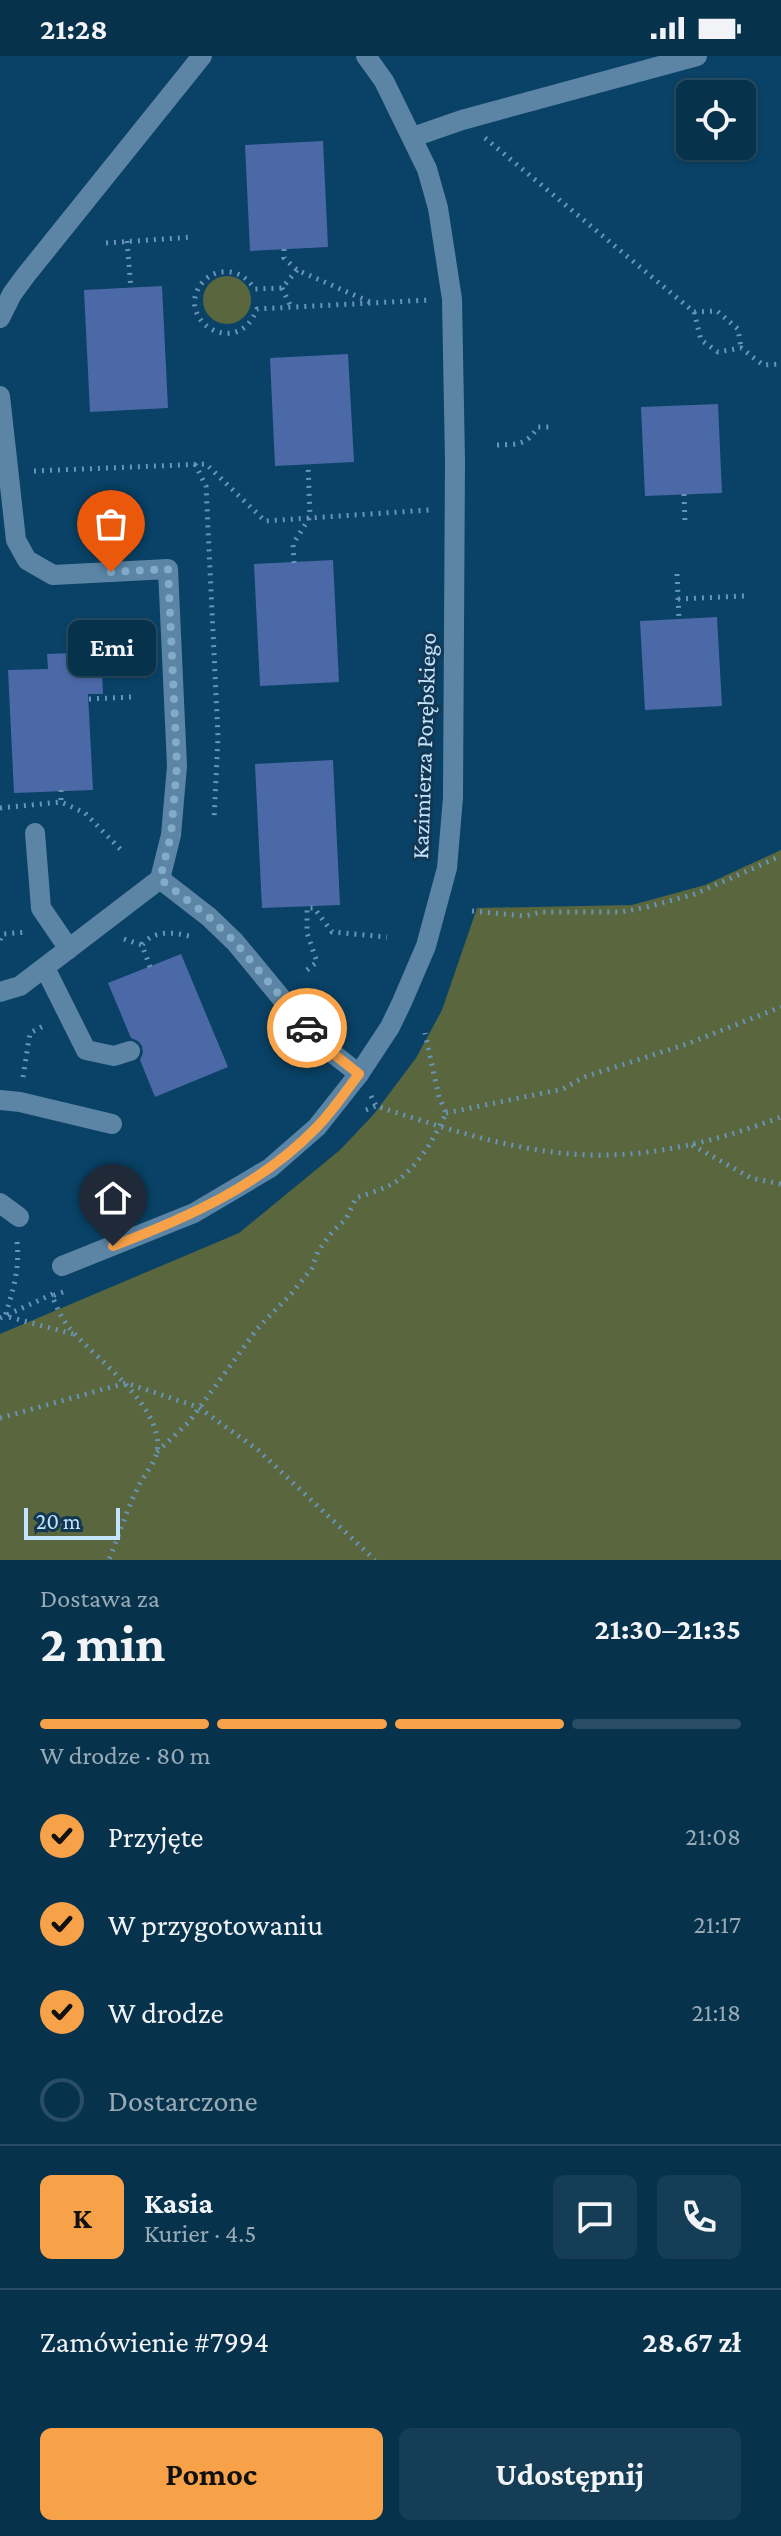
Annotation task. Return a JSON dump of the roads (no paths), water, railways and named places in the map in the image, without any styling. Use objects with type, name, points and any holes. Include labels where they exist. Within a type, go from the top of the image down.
[{"type":"street","points":[[0,318],[26,275],[202,56]]},
{"type":"street","name":"Kazimierza Porębskiego","points":[[62,1266],[194,1213],[270,1168],[317,1127],[359,1074],[390,1027],[426,946],[447,868],[453,798],[452,299],[438,208],[427,169],[384,81],[366,56]]},
{"type":"street","points":[[413,137],[462,120],[697,56]]},
{"type":"street","points":[[0,396],[1,429],[16,540],[27,560],[53,575],[168,569],[177,766],[171,835],[160,879],[20,986],[0,992]]},
{"type":"street","points":[[35,833],[41,908],[69,949]]},
{"type":"street","points":[[160,879],[209,917],[302,1023],[326,1048],[359,1074]]},
{"type":"street","points":[[45,968],[86,1050],[114,1056],[130,1051]]},
{"type":"street","points":[[0,1100],[112,1124]]},
{"type":"place","name":"Emi","points":[[111,572]]}]
